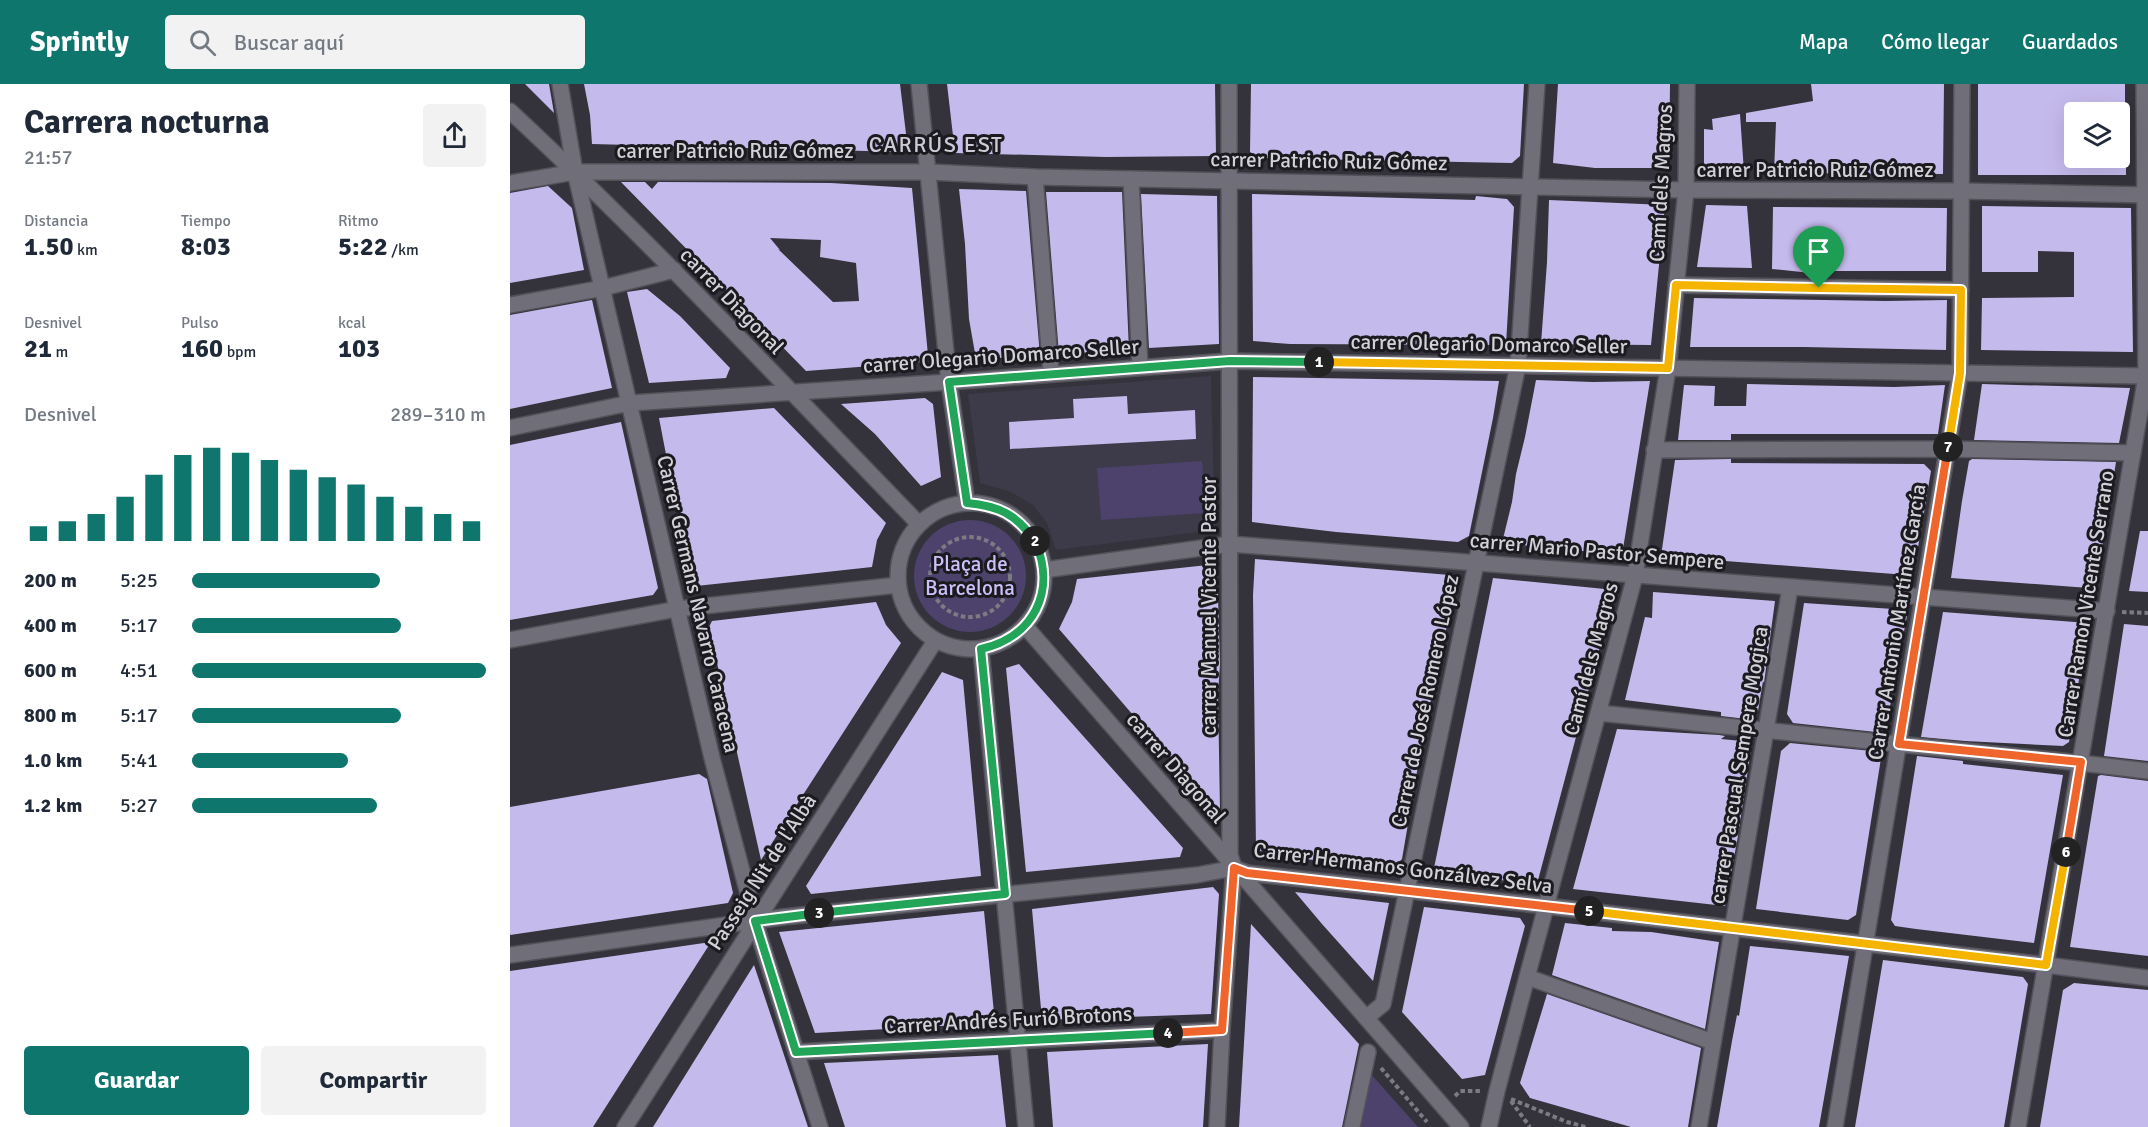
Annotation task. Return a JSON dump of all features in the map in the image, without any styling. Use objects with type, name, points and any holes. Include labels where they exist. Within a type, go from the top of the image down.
[{"type":"street","name":"Carrer Germans Navarro Caracena","points":[[560,84],[575,172],[712,758],[755,921],[820,1127]]},
{"type":"street","points":[[919,84],[949,382],[967,503]]},
{"type":"street","name":"carrer Manuel Vicente Pastor","points":[[1217,1127],[1234,868],[1230,855],[1229,84]]},
{"type":"street","name":"Carrer de José Romero López","points":[[1366,1018],[1383,1004],[1518,365],[1537,84]]},
{"type":"street","name":"Camí dels Magros","points":[[1489,1127],[1635,576],[1668,368],[1686,190],[1687,84]]},
{"type":"street","name":"Carrer Antonio Martínez García","points":[[1835,1127],[1960,373],[1962,84]]},
{"type":"street","name":"Carrer Ramon Vicente Serrano","points":[[2018,1127],[2146,376],[2147,195],[2144,84]]},
{"type":"street","name":"carrer Diagonal","points":[[510,111],[674,270],[919,524]]},
{"type":"street","name":"carrer Patricio Ruiz Gómez","points":[[510,183],[575,172],[929,172],[1035,177],[1686,190],[1961,191],[2147,195]]},
{"type":"street","points":[[1035,177],[1051,373]]},
{"type":"street","points":[[1131,179],[1140,367]]},
{"type":"street","points":[[510,305],[603,288],[674,270]]},
{"type":"street","points":[[1676,285],[1961,290]]},
{"type":"street","name":"carrer Olegario Domarco Seller","points":[[510,428],[630,403],[1230,361],[2146,376]]},
{"type":"street","points":[[1654,450],[1947,449],[2133,453]]},
{"type":"street","points":[[967,503],[996,508],[1018,521],[1035,541],[1044,570],[1043,592],[1039,604],[1025,626],[1004,642],[981,649],[952,647],[935,641],[910,617],[898,585],[901,555],[906,542],[919,524],[944,508],[967,503]]},
{"type":"street","name":"carrer Mario Pastor Sempere","points":[[1044,570],[1230,544],[2107,611]]},
{"type":"street","points":[[510,640],[678,609],[898,585]]},
{"type":"street","name":"carrer Pascual Sempere Mogica","points":[[1699,1127],[1790,588]]},
{"type":"street","name":"carrer Diagonal","points":[[1025,626],[1461,1127]]},
{"type":"street","name":"Passeig Nit de l'Albà","points":[[625,1127],[935,641]]},
{"type":"street","points":[[981,649],[1026,1127]]},
{"type":"street","points":[[1599,713],[2081,762],[2148,771]]},
{"type":"street","name":"Carrer Hermanos Gonzálvez Selva","points":[[510,955],[755,921],[1197,875],[1234,868],[1247,873],[1866,943],[2148,978]]},
{"type":"street","points":[[1527,977],[1713,1042]]},
{"type":"street","name":"Carrer Andrés Furió Brotons","points":[[796,1052],[1222,1030]]},
{"type":"street","points":[[1352,1127],[1368,1052]]},
{"type":"path","points":[[972,537],[988,541],[1000,550],[1008,564],[1010,580],[1006,595],[996,607],[982,615],[963,616],[945,608],[938,600],[930,582],[930,572],[933,562],[944,546],[953,541],[972,537]]},
{"type":"path","points":[[2107,611],[2148,613]]},
{"type":"path","points":[[1368,1052],[1427,1122]]},
{"type":"path","points":[[1509,1098],[1530,1127]]},
{"type":"shaded area","points":[[1211,376],[1215,530],[1056,550],[1047,523],[1033,505],[1011,492],[980,483],[968,394]]},
{"type":"green space","points":[[1202,461],[1206,513],[1101,520],[1097,468]]},
{"type":"green space","name":"Plaça de Barcelona","points":[[970,520],[992,524],[1010,536],[1022,554],[1026,576],[1022,598],[1010,616],[992,628],[970,632],[948,628],[930,616],[918,598],[914,576],[918,554],[930,536],[948,524]]},
{"type":"green space","points":[[1370,1073],[1418,1127],[1359,1127]]},
{"type":"building","points":[[525,84],[549,84],[554,113]]},
{"type":"building","points":[[584,84],[900,84],[907,142],[904,152],[592,144],[590,115]]},
{"type":"building","points":[[947,84],[1215,84],[1216,156],[1106,157],[955,153]]},
{"type":"building","points":[[1251,84],[1524,84],[1520,156],[1512,163],[1260,158],[1250,152]]},
{"type":"building","points":[[1558,84],[1670,84],[1669,168],[1595,168],[1553,163]]},
{"type":"building","points":[[1811,84],[1944,84],[1943,174],[1774,173],[1776,122],[1746,122],[1746,113],[1813,101]]},
{"type":"building","points":[[1978,84],[2125,84],[2125,102],[2064,102],[2064,168],[2126,168],[2126,175],[1978,175]]},
{"type":"building","points":[[1740,114],[1744,172],[1722,172],[1721,165],[1704,165],[1704,129],[1713,130],[1712,119]]},
{"type":"building","points":[[621,182],[645,182],[652,189],[658,182],[831,183],[912,188],[928,355],[924,362],[806,371]],"holes":[[[770,238],[821,240],[820,257],[856,263],[859,301],[833,302],[778,249],[780,250]]]},
{"type":"building","points":[[548,186],[572,208],[584,270],[510,283],[510,193]]},
{"type":"building","points":[[959,189],[1026,191],[1040,356],[976,359],[969,319]]},
{"type":"building","points":[[1046,192],[1122,192],[1129,350],[1059,354]]},
{"type":"building","points":[[1141,194],[1217,196],[1219,344],[1149,348]]},
{"type":"building","points":[[1252,194],[1475,200],[1476,196],[1507,199],[1514,207],[1506,345],[1290,344],[1253,341]]},
{"type":"building","points":[[1549,200],[1665,205],[1651,345],[1541,344]]},
{"type":"building","points":[[1706,205],[1747,206],[1752,268],[1697,267]]},
{"type":"building","points":[[1982,206],[2131,208],[2133,352],[1981,350],[1982,298],[2074,297],[2074,252],[2038,251],[2038,272],[1982,272]]},
{"type":"building","points":[[1773,207],[1947,208],[1946,271],[1811,271],[1811,273],[1772,269]]},
{"type":"building","points":[[647,289],[680,316],[730,368],[726,378],[649,383],[627,292]]},
{"type":"building","points":[[1694,298],[1947,300],[1946,350],[1690,347]]},
{"type":"building","points":[[592,300],[612,388],[510,409],[510,315]]},
{"type":"building","points":[[1253,377],[1499,381],[1469,536],[1458,542],[1336,532],[1252,522]]},
{"type":"building","points":[[1536,380],[1650,381],[1622,555],[1502,543]]},
{"type":"building","points":[[1747,384],[1894,387],[1945,385],[1938,434],[1731,434],[1731,440],[1678,440],[1684,385],[1715,386],[1714,406],[1746,406]]},
{"type":"building","points":[[1982,384],[2130,388],[2119,443],[1974,440]]},
{"type":"building","points":[[1127,396],[1128,414],[1195,410],[1196,439],[1010,449],[1009,422],[1074,418],[1073,399]]},
{"type":"building","points":[[925,398],[933,404],[941,477],[921,486],[875,434],[841,404]]},
{"type":"building","points":[[774,408],[886,523],[877,540],[872,567],[696,586],[673,491],[659,418]]},
{"type":"building","points":[[621,422],[658,588],[653,595],[510,620],[510,445]]},
{"type":"building","points":[[1731,459],[1731,463],[1924,464],[1931,471],[1914,571],[1907,575],[1661,556],[1675,460]]},
{"type":"building","points":[[1972,459],[2116,462],[2097,581],[2089,588],[1951,578],[1969,461]]},
{"type":"building","points":[[2140,531],[2148,531],[2148,592],[2129,591]]},
{"type":"building","points":[[1255,559],[1450,575],[1458,582],[1441,650],[1402,859],[1392,869],[1364,864],[1303,859],[1256,850],[1253,595]]},
{"type":"building","points":[[1217,564],[1220,810],[1145,729],[1059,629],[1072,602],[1077,579]]},
{"type":"building","points":[[1493,578],[1615,590],[1537,884],[1433,873]]},
{"type":"building","points":[[1653,592],[1775,601],[1758,711],[1747,719],[1721,716],[1721,712],[1625,700],[1645,617],[1652,618]]},
{"type":"building","points":[[876,602],[886,625],[901,643],[761,860],[709,627],[712,621]]},
{"type":"building","points":[[1804,603],[1908,610],[1885,733],[1793,723],[1787,714]]},
{"type":"building","points":[[1943,612],[2088,623],[2069,742],[2063,746],[1921,737]]},
{"type":"building","points":[[2124,624],[2148,626],[2148,761],[2104,756]]},
{"type":"building","points":[[1019,664],[1183,848],[1180,857],[1026,872],[1006,668]]},
{"type":"building","points":[[942,672],[963,680],[981,876],[811,894],[806,886]]},
{"type":"building","points":[[1617,729],[1719,735],[1725,736],[1721,739],[1752,742],[1725,906],[1573,889]]},
{"type":"building","points":[[1790,743],[1882,752],[1856,915],[1848,920],[1756,909],[1781,751]]},
{"type":"building","points":[[1917,756],[1963,761],[1963,764],[2063,775],[2034,943],[1895,926],[1891,920]]},
{"type":"building","points":[[699,774],[707,779],[733,893],[728,903],[510,935],[510,807]]},
{"type":"building","points":[[2098,776],[2148,781],[2148,956],[2070,947]]},
{"type":"building","points":[[1213,887],[1219,894],[1211,1014],[1042,1020],[1032,909]]},
{"type":"building","points":[[1295,892],[1389,903],[1373,981],[1322,924]]},
{"type":"building","points":[[1424,907],[1520,918],[1525,926],[1485,1075],[1462,1079],[1402,1012]]},
{"type":"building","points":[[984,911],[995,1023],[815,1033],[779,932]]},
{"type":"building","points":[[1565,923],[1612,928],[1612,931],[1651,932],[1719,942],[1705,1029],[1552,975]]},
{"type":"building","points":[[1251,924],[1359,1044],[1342,1127],[1239,1127]]},
{"type":"building","points":[[711,942],[593,1127],[510,1127],[510,971]]},
{"type":"building","points":[[1750,946],[1849,956],[1819,1127],[1717,1127]]},
{"type":"building","points":[[1883,960],[2023,977],[2028,984],[2004,1127],[1855,1127]]},
{"type":"building","points":[[754,965],[808,1127],[653,1127]]},
{"type":"building","points":[[2074,983],[2148,990],[2148,1127],[2040,1127],[2063,990]]},
{"type":"building","points":[[1547,994],[1701,1048],[1688,1127],[1631,1127],[1530,1098],[1520,1083]]},
{"type":"building","points":[[1208,1044],[1203,1127],[1053,1127],[1047,1052]]},
{"type":"building","points":[[998,1055],[1006,1127],[845,1127],[824,1063]]},
{"type":"district","name":"CARRÚS EST","points":[[936,144]]},
{"type":"route","points":[[1676,285],[1819,288],[1961,290],[1960,373],[1899,744],[2081,762],[2046,965],[1247,873],[1234,868],[1222,1030],[796,1052],[755,921],[1005,894],[981,649],[1004,642],[1015,635],[1033,616],[1043,592],[1044,570],[1035,541],[1018,521],[1008,513],[996,508],[967,503],[949,382],[1230,361],[1668,368],[1676,285]]}]
